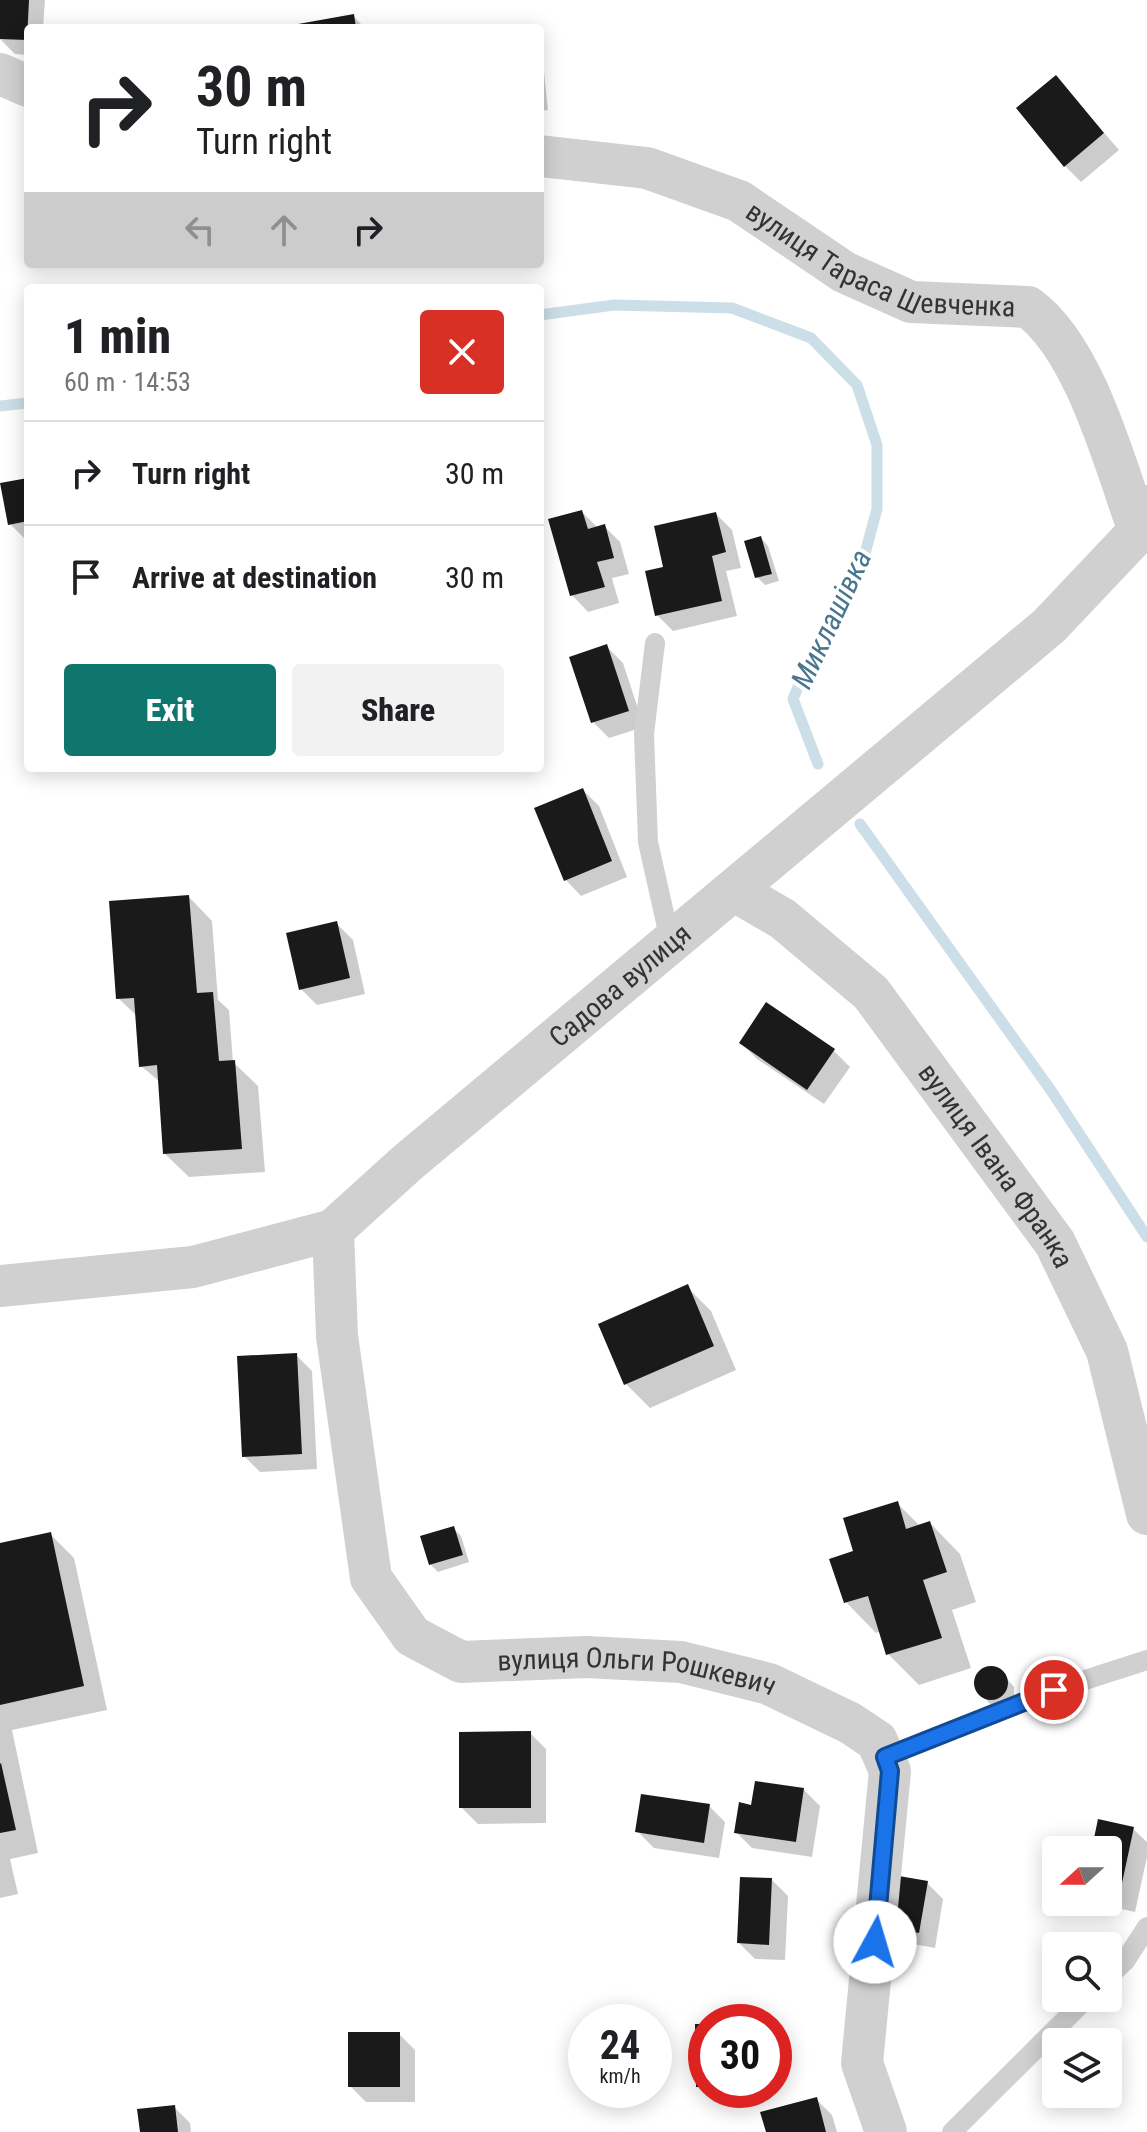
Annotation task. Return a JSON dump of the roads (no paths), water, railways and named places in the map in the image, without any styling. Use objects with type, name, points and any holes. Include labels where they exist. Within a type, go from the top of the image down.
[{"type":"street","points":[[0,74],[24,84]]},
{"type":"street","name":"вулиця Тараса Шевченка","points":[[544,156],[647,168],[739,201],[844,272],[911,302],[1028,307],[1042,318],[1067,353],[1095,408],[1144,522]]},
{"type":"street","name":"Садова вулиця","points":[[0,1286],[193,1267],[333,1230],[407,1163],[1049,626],[1144,522]]},
{"type":"street","name":"вулиця Івана Франка","points":[[735,891],[783,919],[871,993],[1055,1243],[1107,1351],[1147,1514]]},
{"type":"street","name":"вулиця Ольги Рошкевич","points":[[333,1230],[337,1336],[371,1578],[412,1636],[461,1662],[587,1657],[681,1662],[769,1684],[850,1723],[877,1741],[885,1757]]},
{"type":"street","points":[[885,1757],[890,1771],[862,2063],[886,2132]]},
{"type":"lane","points":[[655,643],[644,734],[648,842],[671,945]]},
{"type":"lane","points":[[885,1757],[1054,1690],[1147,1660]]},
{"type":"lane","points":[[1125,1961],[1147,1927]]},
{"type":"lane","points":[[1122,1964],[1147,1945]]},
{"type":"lane","points":[[952,2132],[1073,2012]]},
{"type":"waterway","name":"Миклашівка","points":[[544,314],[614,305],[732,308],[811,338],[857,385],[877,445],[877,509],[860,572],[836,626],[808,664],[793,699],[818,764]]},
{"type":"waterway","name":"Миклашівка","points":[[0,406],[24,403]]},
{"type":"waterway","name":"Миклашівка","points":[[860,824],[1050,1089],[1147,1237]]}]
